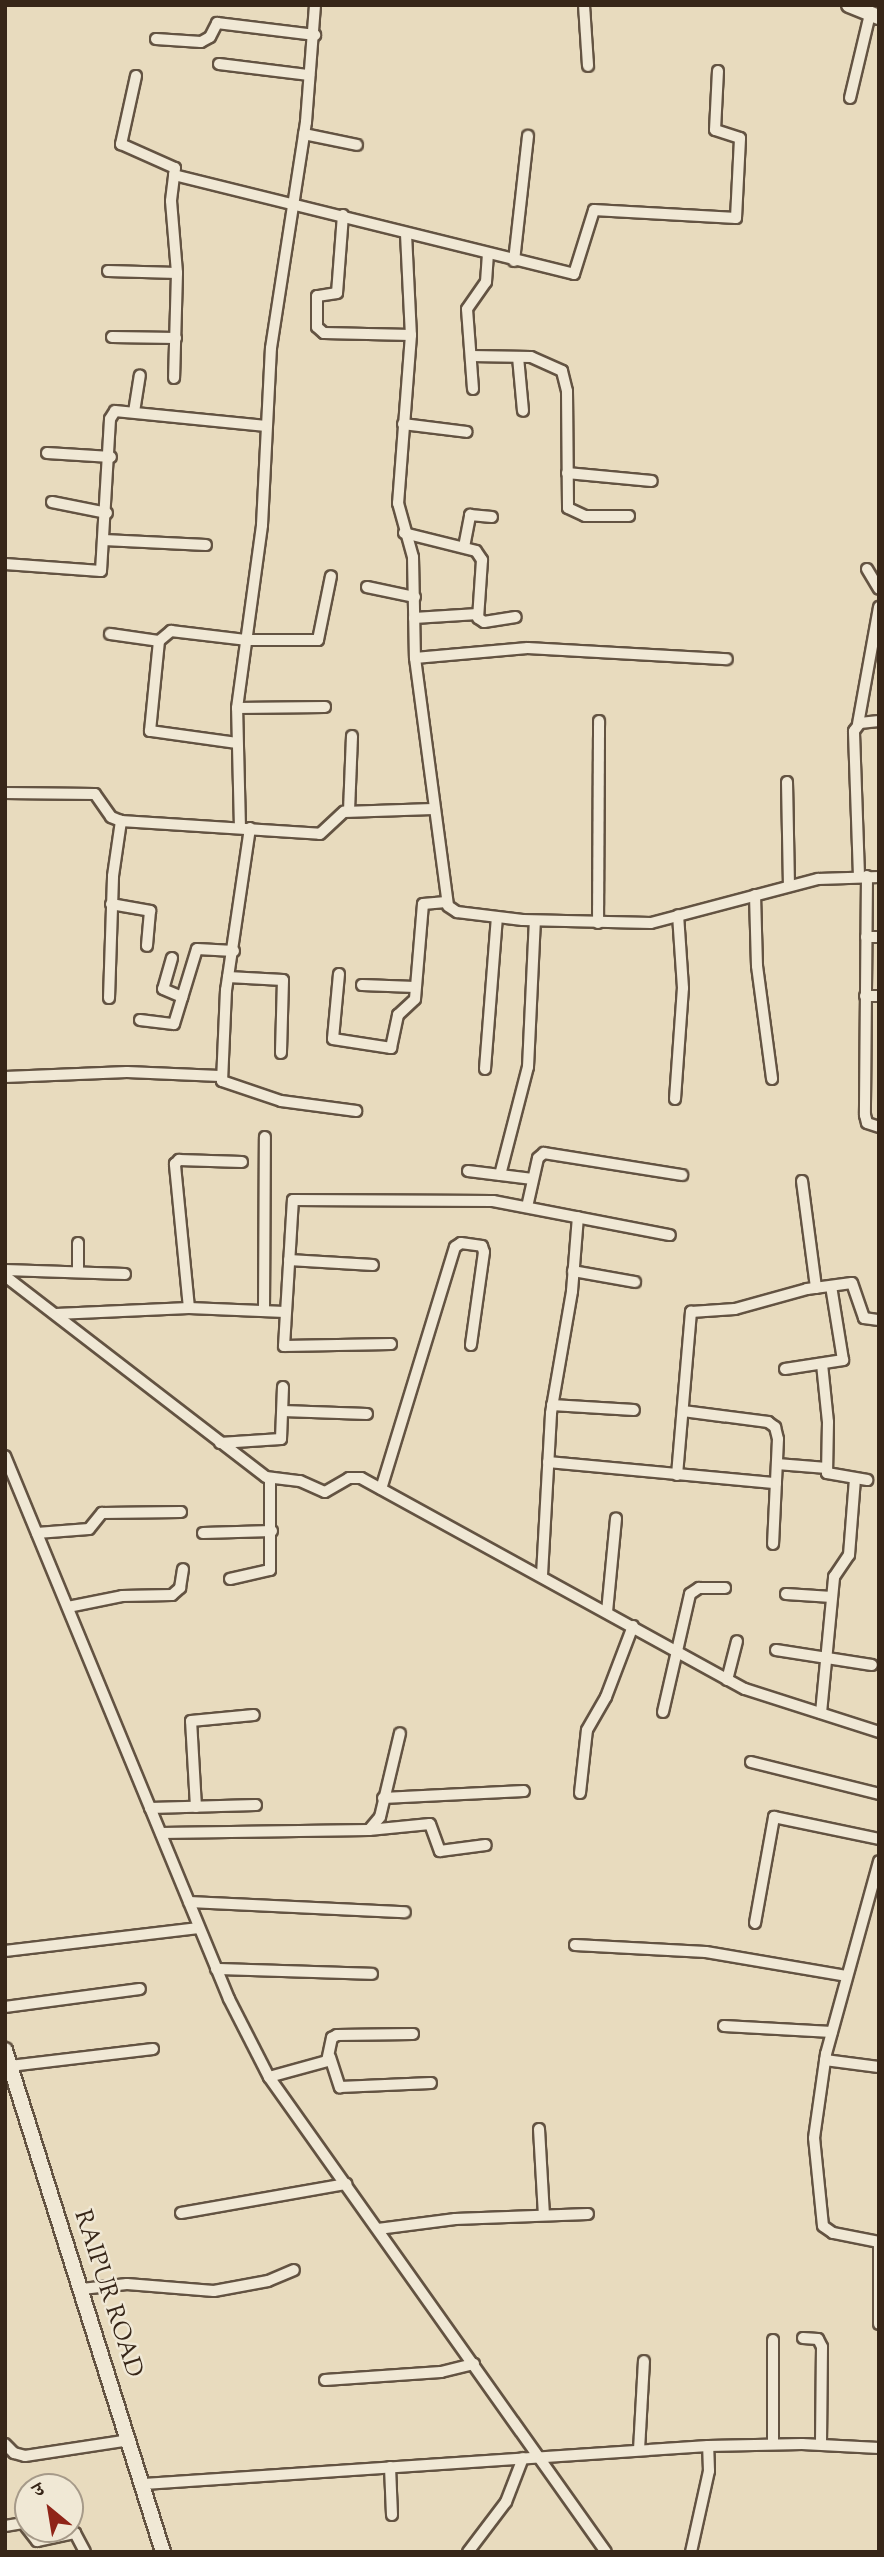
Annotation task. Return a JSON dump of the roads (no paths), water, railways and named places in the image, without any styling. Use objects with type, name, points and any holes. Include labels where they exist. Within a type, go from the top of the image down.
[{"type":"main road","points":[[849,5],[874,15]]},
{"type":"main road","name":"RAIPUR ROAD","points":[[5,2050],[144,2484],[162,2552]]},
{"type":"street","points":[[220,1076],[245,828],[237,743],[237,708],[262,525],[274,328],[296,204],[315,5]]},
{"type":"street","points":[[584,5],[588,66]]},
{"type":"street","points":[[849,98],[874,15]]},
{"type":"street","points":[[156,39],[201,42],[210,37],[217,23],[314,35]]},
{"type":"street","points":[[219,64],[309,75]]},
{"type":"street","points":[[174,175],[343,215],[488,255],[577,272],[589,216],[599,209],[735,219],[740,141],[737,134],[715,130],[718,71]]},
{"type":"street","points":[[136,76],[121,144],[174,165],[171,212],[177,273],[174,377]]},
{"type":"street","points":[[304,134],[357,145]]},
{"type":"street","points":[[514,261],[528,136]]},
{"type":"street","points":[[343,215],[337,293],[317,296],[317,327],[324,333],[411,335]]},
{"type":"street","points":[[406,234],[411,335],[398,503],[404,533],[413,557],[415,658],[446,902],[457,912],[497,917],[651,923],[789,886],[863,876],[879,877]]},
{"type":"street","points":[[473,389],[468,306],[486,282],[488,255]]},
{"type":"street","points":[[108,271],[177,273]]},
{"type":"street","points":[[112,337],[176,338]]},
{"type":"street","points":[[471,356],[537,358],[565,375],[570,512],[629,516]]},
{"type":"street","points":[[518,357],[523,411]]},
{"type":"street","points":[[134,412],[140,375]]},
{"type":"street","points":[[5,564],[96,573],[103,567],[111,457],[111,415],[119,411],[134,412],[266,426]]},
{"type":"street","points":[[403,424],[467,432]]},
{"type":"street","points":[[47,453],[111,457]]},
{"type":"street","points":[[567,473],[652,481]]},
{"type":"street","points":[[52,502],[107,513]]},
{"type":"street","points":[[464,547],[470,515],[492,517]]},
{"type":"street","points":[[404,533],[476,551],[482,559],[478,614],[484,622],[516,617]]},
{"type":"street","points":[[104,540],[206,545]]},
{"type":"street","points":[[867,569],[879,589]]},
{"type":"street","points":[[237,743],[150,732],[159,641],[171,631],[247,640],[318,640],[331,576]]},
{"type":"street","points":[[367,587],[415,597]]},
{"type":"street","points":[[879,607],[858,724],[854,763],[866,937],[866,1120],[879,1127]]},
{"type":"street","points":[[414,618],[478,614]]},
{"type":"street","points":[[110,634],[159,641]]},
{"type":"street","points":[[415,658],[528,648],[727,659]]},
{"type":"street","points":[[237,708],[326,707]]},
{"type":"street","points":[[598,923],[600,721]]},
{"type":"street","points":[[858,724],[879,721]]},
{"type":"street","points":[[349,811],[352,736]]},
{"type":"street","points":[[787,782],[789,886]]},
{"type":"street","points":[[5,793],[95,794],[111,817],[121,821],[320,834],[349,811],[433,809]]},
{"type":"street","points":[[108,998],[111,904],[121,821]]},
{"type":"street","points":[[755,895],[757,966],[772,1079]]},
{"type":"street","points":[[339,974],[332,1035],[341,1043],[391,1048],[397,1017],[413,1003],[423,904],[446,902]]},
{"type":"street","points":[[111,904],[150,911],[147,946]]},
{"type":"street","points":[[675,1099],[683,988],[678,915]]},
{"type":"street","points":[[485,1069],[497,917]]},
{"type":"street","points":[[500,1174],[528,1067],[535,920]]},
{"type":"street","points":[[866,937],[879,937]]},
{"type":"street","points":[[140,1020],[174,1024],[196,950],[234,951]]},
{"type":"street","points":[[172,958],[163,989],[182,997]]},
{"type":"street","points":[[228,977],[282,979],[281,1053]]},
{"type":"street","points":[[362,985],[415,987]]},
{"type":"street","points":[[865,996],[879,996]]},
{"type":"street","points":[[5,1077],[127,1072],[220,1076],[228,1085],[281,1101],[356,1111]]},
{"type":"street","points":[[264,1311],[265,1137]]},
{"type":"street","points":[[527,1207],[538,1158],[547,1152],[682,1175]]},
{"type":"street","points":[[189,1308],[176,1162],[242,1162]]},
{"type":"street","points":[[468,1171],[533,1178]]},
{"type":"street","points":[[802,1181],[816,1288]]},
{"type":"street","points":[[391,1344],[287,1349],[283,1344],[291,1202],[296,1199],[462,1199],[527,1207],[670,1235]]},
{"type":"street","points":[[542,1576],[552,1405],[573,1271],[578,1217]]},
{"type":"street","points":[[78,1243],[78,1272]]},
{"type":"street","points":[[381,1489],[455,1247],[461,1243],[484,1250],[471,1345]]},
{"type":"street","points":[[289,1260],[373,1265]]},
{"type":"street","points":[[5,1270],[125,1274]]},
{"type":"street","points":[[573,1271],[635,1282]]},
{"type":"street","points":[[5,1276],[220,1443],[270,1478],[300,1481],[328,1492],[357,1477],[542,1576],[727,1680],[757,1694],[879,1732]]},
{"type":"street","points":[[677,1475],[691,1312],[742,1307],[816,1288],[855,1284],[864,1318],[879,1320]]},
{"type":"street","points":[[785,1369],[822,1364],[843,1357],[831,1286]]},
{"type":"street","points":[[55,1314],[189,1308],[285,1312]]},
{"type":"street","points":[[822,1364],[828,1422],[827,1468],[830,1477],[867,1480]]},
{"type":"street","points":[[220,1443],[279,1440],[283,1387]]},
{"type":"street","points":[[552,1405],[634,1410]]},
{"type":"street","points":[[283,1411],[367,1414]]},
{"type":"street","points":[[683,1411],[772,1424],[778,1439],[773,1544]]},
{"type":"street","points":[[5,1456],[8,1472],[37,1533],[216,1969],[269,2077],[607,2552]]},
{"type":"street","points":[[548,1462],[776,1483]]},
{"type":"street","points":[[777,1465],[827,1468]]},
{"type":"street","points":[[230,1579],[270,1570],[270,1478]]},
{"type":"street","points":[[821,1713],[835,1573],[849,1555],[855,1479]]},
{"type":"street","points":[[37,1533],[89,1529],[102,1513],[181,1512]]},
{"type":"street","points":[[607,1612],[616,1518]]},
{"type":"street","points":[[203,1533],[272,1531]]},
{"type":"street","points":[[68,1608],[122,1596],[172,1595],[180,1588],[184,1569]]},
{"type":"street","points":[[663,1712],[692,1592],[725,1588]]},
{"type":"street","points":[[786,1594],[832,1597]]},
{"type":"street","points":[[580,1793],[589,1723],[606,1697],[633,1626]]},
{"type":"street","points":[[727,1680],[737,1641]]},
{"type":"street","points":[[776,1650],[872,1665]]},
{"type":"street","points":[[196,1807],[191,1721],[254,1715]]},
{"type":"street","points":[[369,1830],[378,1822],[400,1734]]},
{"type":"street","points":[[751,1762],[879,1794]]},
{"type":"street","points":[[383,1798],[524,1791]]},
{"type":"street","points":[[150,1808],[256,1805]]},
{"type":"street","points":[[755,1923],[774,1817],[879,1839]]},
{"type":"street","points":[[161,1833],[369,1830],[430,1824],[440,1851],[486,1845]]},
{"type":"street","points":[[878,2324],[879,2242],[829,2232],[819,2216],[814,2138],[825,2060],[879,1861]]},
{"type":"street","points":[[189,1902],[405,1912]]},
{"type":"street","points":[[5,1951],[200,1928]]},
{"type":"street","points":[[575,1945],[720,1954],[846,1976]]},
{"type":"street","points":[[216,1969],[372,1974]]},
{"type":"street","points":[[5,2007],[140,1989]]},
{"type":"street","points":[[724,2025],[832,2032]]},
{"type":"street","points":[[414,2034],[337,2035],[332,2038],[330,2057],[340,2087],[431,2083]]},
{"type":"street","points":[[10,2066],[153,2049]]},
{"type":"street","points":[[269,2077],[330,2057]]},
{"type":"street","points":[[825,2060],[879,2067]]},
{"type":"street","points":[[540,2129],[544,2215]]},
{"type":"street","points":[[181,2213],[346,2184]]},
{"type":"street","points":[[378,2229],[544,2215],[588,2214]]},
{"type":"street","points":[[82,2289],[127,2284],[214,2291],[268,2281],[294,2270]]},
{"type":"street","points":[[803,2338],[818,2339],[822,2347],[821,2444]]},
{"type":"street","points":[[773,2340],[773,2444]]},
{"type":"street","points":[[639,2450],[644,2361]]},
{"type":"street","points":[[325,2380],[441,2372],[474,2364]]},
{"type":"street","points":[[5,2444],[13,2453],[25,2456],[130,2440]]},
{"type":"street","points":[[144,2484],[708,2446],[821,2444],[879,2448]]},
{"type":"street","points":[[691,2552],[709,2471],[708,2446]]},
{"type":"street","points":[[468,2552],[506,2502],[523,2458]]},
{"type":"street","points":[[390,2467],[392,2515]]},
{"type":"street","points":[[5,2526],[23,2523],[37,2541],[75,2533],[85,2552]]}]
